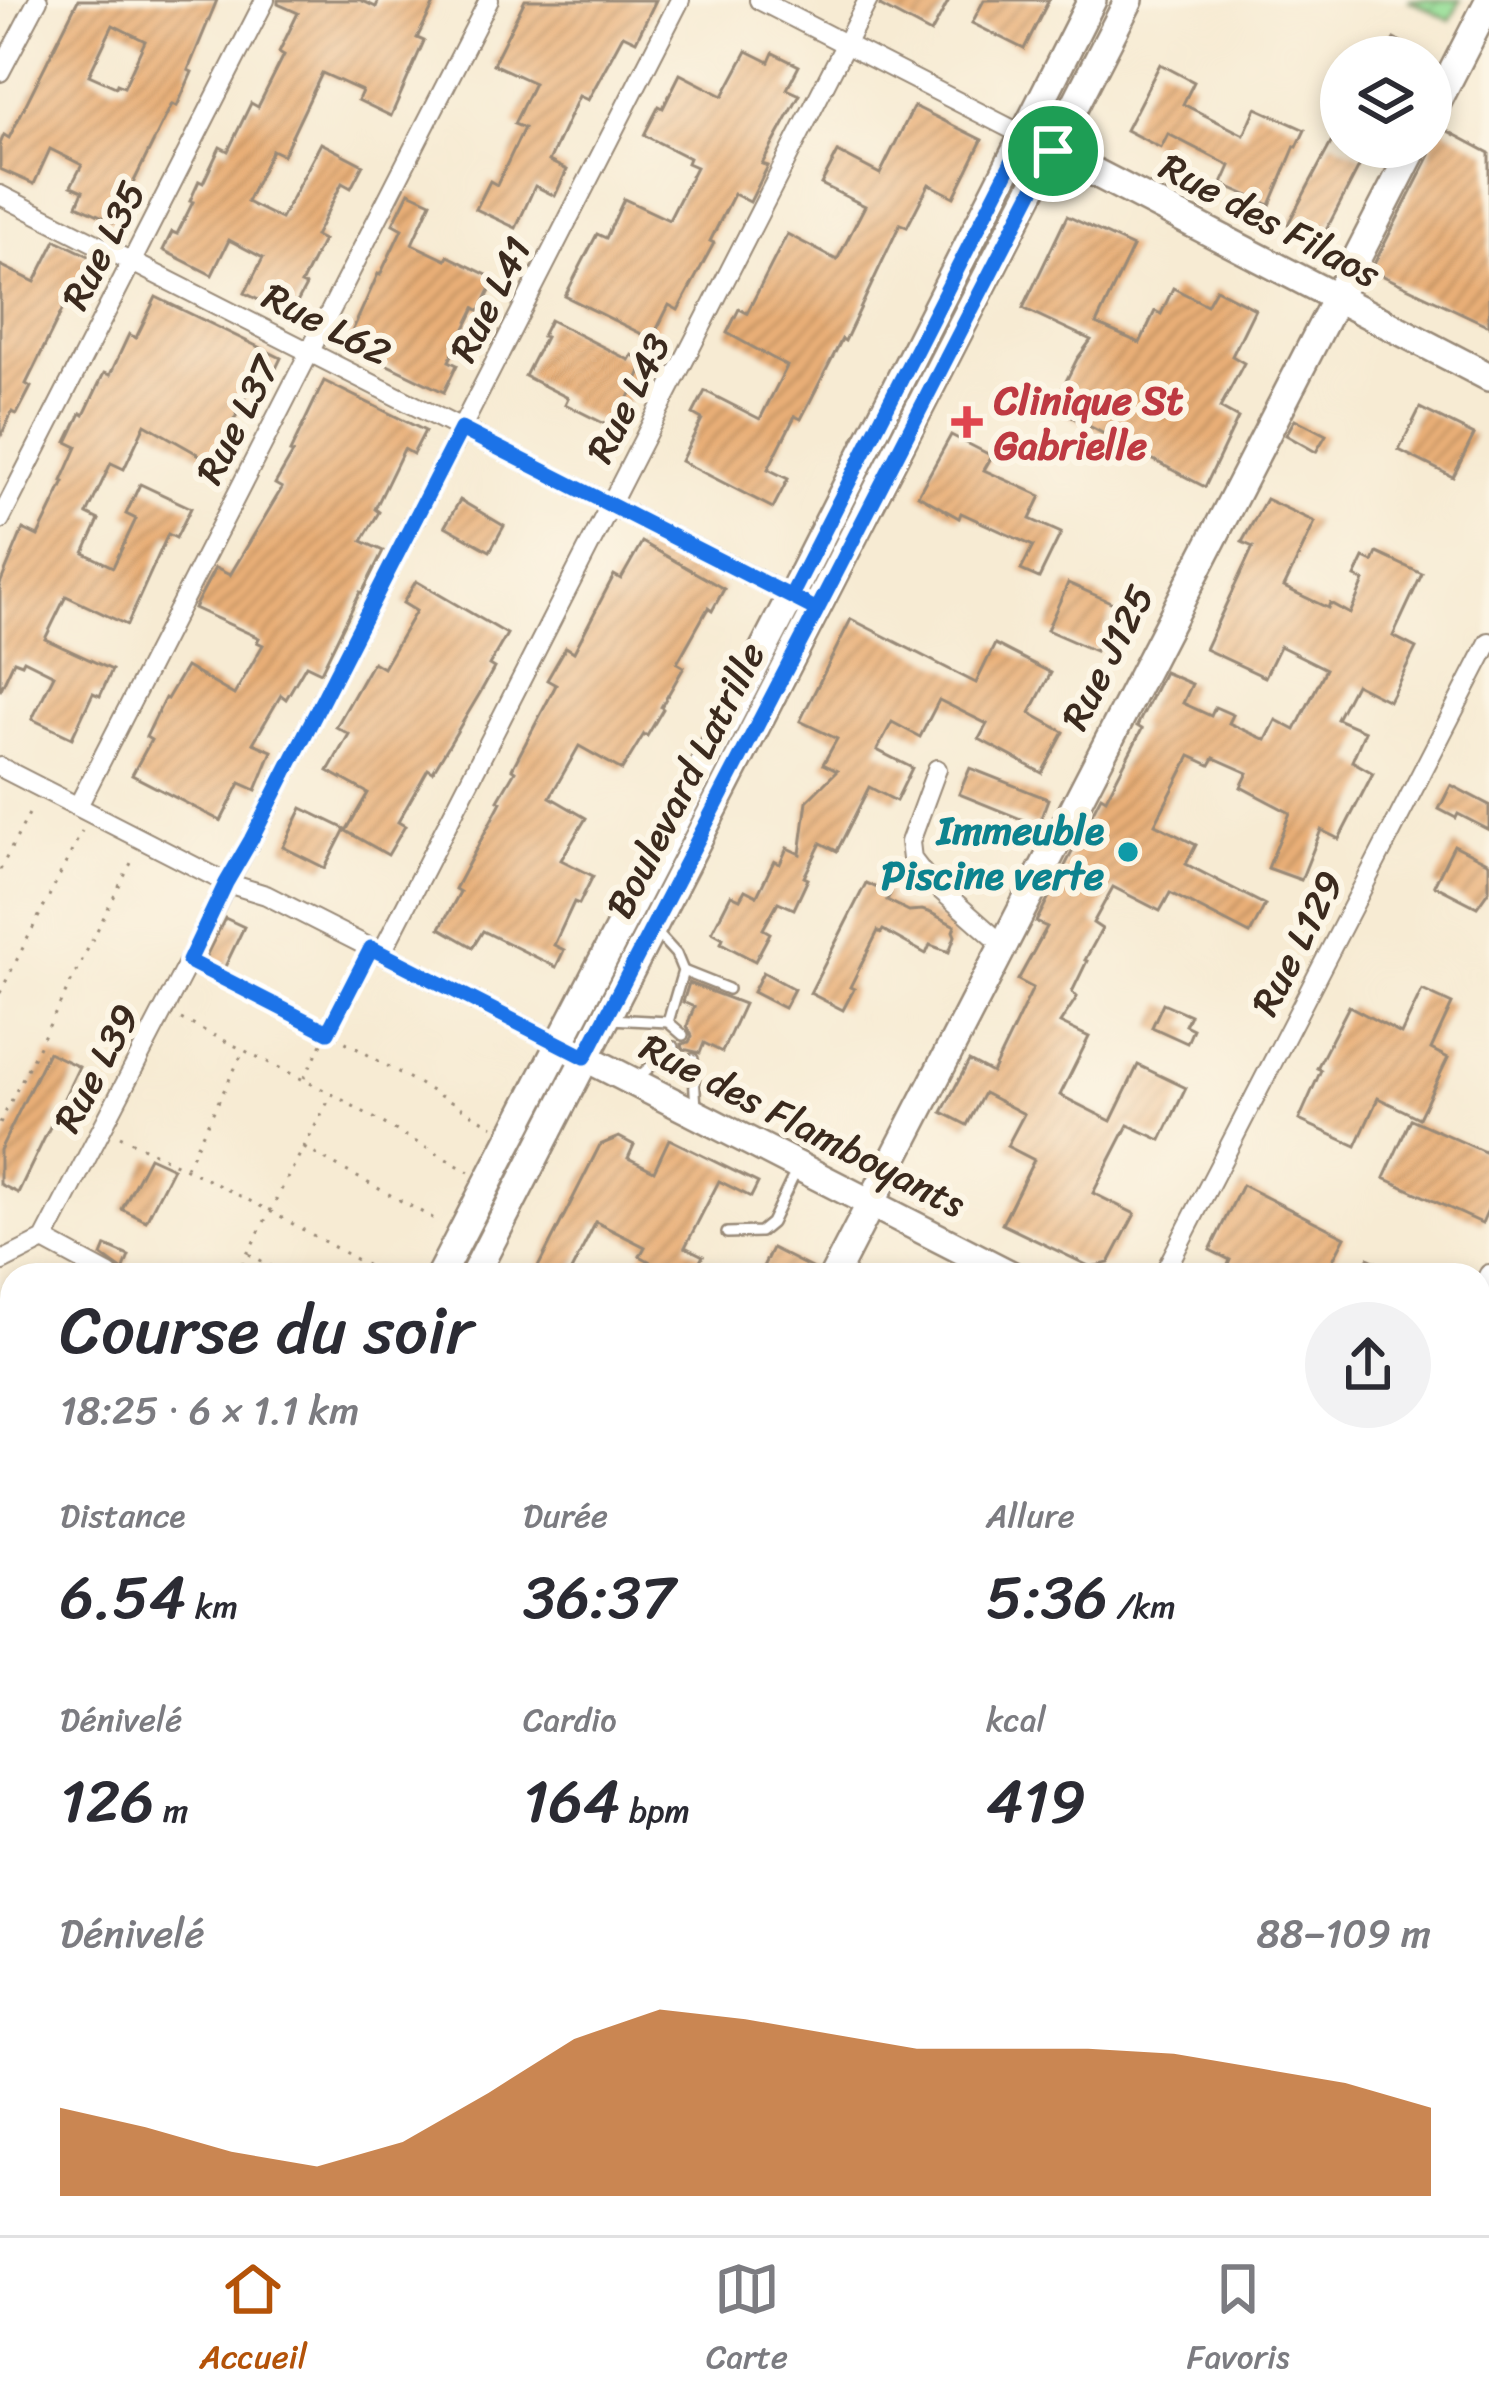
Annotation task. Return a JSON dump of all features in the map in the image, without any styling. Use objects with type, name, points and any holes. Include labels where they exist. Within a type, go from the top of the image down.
[{"type":"main road","name":"Boulevard Latrille","points":[[479,1263],[573,1051],[791,596],[1093,0]]},
{"type":"main road","name":"Boulevard Latrille","points":[[446,1263],[512,1136],[573,1051],[605,1019],[1129,0]]},
{"type":"main road","points":[[1452,73],[1489,1]]},
{"type":"main road","name":"Rue des Filaos","points":[[1025,136],[1489,377]]},
{"type":"main road","name":"Rue J125","points":[[840,1263],[1403,168]]},
{"type":"main road","name":"Rue des Flamboyants","points":[[573,1051],[988,1263]]},
{"type":"street","points":[[0,72],[38,0]]},
{"type":"street","name":"Rue L35","points":[[0,520],[265,0]]},
{"type":"street","name":"Rue L37","points":[[84,810],[488,0]]},
{"type":"street","name":"Rue L41","points":[[226,883],[680,0]]},
{"type":"street","name":"Rue des Filaos","points":[[759,0],[1025,136]]},
{"type":"street","name":"Rue L43","points":[[376,951],[868,0]]},
{"type":"street","name":"Rue L62","points":[[0,195],[817,610]]},
{"type":"street","name":"Rue L129","points":[[1169,1263],[1489,642]]},
{"type":"street","points":[[0,767],[573,1051]]},
{"type":"street","points":[[937,770],[910,842],[912,859],[1003,945]]},
{"type":"street","name":"Rue L39","points":[[44,1240],[226,883]]},
{"type":"street","points":[[0,1262],[44,1240],[87,1263]]},
{"type":"lane","points":[[652,928],[676,954],[683,970],[668,1022]]},
{"type":"lane","points":[[683,970],[728,989]]},
{"type":"lane","points":[[605,1019],[668,1022],[683,1035]]},
{"type":"lane","points":[[633,1082],[674,1047]]},
{"type":"lane","points":[[694,1059],[696,1113]]},
{"type":"lane","points":[[727,1233],[760,1232],[771,1223],[798,1166]]},
{"type":"path","points":[[0,870],[42,788]]},
{"type":"path","points":[[0,993],[84,810]]},
{"type":"path","points":[[0,1123],[142,840]]},
{"type":"path","points":[[303,1080],[376,951]]},
{"type":"path","points":[[189,961],[328,1032],[512,1136]]},
{"type":"path","points":[[164,1010],[332,1094],[488,1182]]},
{"type":"path","points":[[185,1168],[244,1050]]},
{"type":"path","points":[[243,1263],[332,1094]]},
{"type":"path","points":[[103,1127],[363,1263]]},
{"type":"path","points":[[302,1148],[461,1234]]},
{"type":"path","points":[[248,1253],[266,1263]]},
{"type":"green space","points":[[1408,0],[1461,0],[1450,21]]},
{"type":"building","points":[[78,0],[217,0],[177,106],[172,104],[114,222],[77,205],[83,191],[71,186],[82,165],[50,149],[34,184],[0,169],[0,144],[4,135],[9,138]],"holes":[[[113,25],[145,41],[124,87],[89,75]]]},
{"type":"building","points":[[278,0],[360,0],[376,7],[379,0],[436,0],[417,38],[424,41],[391,116],[358,100],[362,91],[322,73],[283,155],[272,150],[247,202],[281,219],[321,143],[363,165],[351,188],[342,183],[315,236],[323,240],[290,316],[245,293],[263,258],[229,240],[212,275],[163,250],[172,232],[177,234],[199,181],[203,183],[220,147],[228,151],[251,103],[258,107],[284,55],[279,52],[298,13]]},
{"type":"building","points":[[525,0],[656,0],[636,41],[623,35],[588,100],[579,96],[549,161],[567,170],[555,196],[535,186],[516,228],[476,209],[490,181],[497,185],[524,128],[514,124],[534,83],[493,64]]},
{"type":"building","points":[[881,0],[949,0],[931,33],[880,6]]},
{"type":"building","points":[[984,0],[1049,0],[1024,49],[972,23]]},
{"type":"building","points":[[747,51],[769,62],[773,53],[799,66],[787,89],[800,95],[762,164],[768,166],[750,202],[734,194],[678,310],[669,305],[652,339],[565,296],[597,234],[606,238],[624,199],[669,220],[696,167],[687,163],[689,158],[644,135],[680,74],[723,96]]},
{"type":"building","points":[[1160,64],[1194,82],[1183,104],[1244,135],[1256,108],[1305,130],[1270,205],[1222,184],[1230,166],[1168,134],[1161,148],[1126,130]]},
{"type":"building","points":[[914,106],[982,140],[954,197],[929,184],[907,227],[900,224],[845,341],[842,339],[801,419],[795,416],[768,469],[788,479],[773,508],[681,461],[702,419],[693,414],[705,391],[760,419],[787,366],[727,333],[739,309],[747,313],[787,234],[837,260],[865,206],[821,184],[838,152],[880,174]]},
{"type":"building","points":[[1452,133],[1489,153],[1489,326],[1371,270],[1423,168],[1452,168]]},
{"type":"building","points":[[1320,164],[1320,168],[1358,168],[1321,240],[1288,224]]},
{"type":"building","points":[[409,192],[431,202],[412,244],[495,279],[449,361],[457,365],[444,392],[346,345],[402,229],[393,224]]},
{"type":"building","points":[[1067,216],[1133,247],[1096,324],[1140,343],[1155,311],[1161,314],[1173,288],[1207,305],[1216,289],[1255,309],[1232,356],[1244,363],[1220,408],[1238,418],[1205,487],[1053,407],[1091,340],[1023,308]]},
{"type":"building","points":[[56,240],[93,258],[26,384],[31,387],[0,438],[0,265],[35,282]]},
{"type":"building","points":[[156,297],[281,358],[268,385],[254,378],[228,433],[234,436],[217,465],[145,424],[124,469],[111,463],[87,514],[99,520],[84,553],[113,567],[136,519],[126,514],[140,484],[191,508],[176,538],[168,534],[127,625],[66,596],[45,639],[112,670],[100,696],[93,693],[72,738],[32,719],[54,675],[24,660],[22,664],[14,661],[0,691],[0,584],[23,529],[38,536],[64,482],[77,447],[67,442],[81,413],[84,415],[104,373],[110,375],[129,334],[136,338]]},
{"type":"building","points":[[550,320],[629,360],[632,355],[645,362],[615,429],[565,404],[568,398],[525,376]]},
{"type":"building","points":[[324,381],[425,431],[413,454],[404,449],[375,509],[379,512],[362,541],[383,551],[321,672],[306,665],[286,699],[281,695],[253,743],[272,751],[256,790],[240,783],[221,821],[132,775],[151,740],[146,737],[165,698],[186,667],[234,695],[263,645],[257,642],[259,638],[194,608],[215,568],[230,575],[282,488],[275,484]]},
{"type":"building","points":[[1420,408],[1474,435],[1453,477],[1399,450]]},
{"type":"building","points":[[1295,419],[1326,435],[1316,452],[1286,435]]},
{"type":"building","points":[[951,435],[992,456],[984,470],[1041,496],[1030,519],[1061,533],[1039,578],[1021,570],[1033,546],[961,513],[959,518],[918,495]]},
{"type":"building","points":[[1266,499],[1315,522],[1284,587],[1350,614],[1364,581],[1355,577],[1364,558],[1373,562],[1377,553],[1422,574],[1393,636],[1416,648],[1389,701],[1355,684],[1337,719],[1365,731],[1352,761],[1373,773],[1339,839],[1321,830],[1301,880],[1268,868],[1290,813],[1241,787],[1248,773],[1214,758],[1210,765],[1190,756],[1155,824],[1196,845],[1186,864],[1265,905],[1250,934],[1170,893],[1160,911],[1113,887],[1093,923],[1102,929],[1072,992],[1077,997],[1060,1023],[1089,1037],[1060,1095],[1111,1121],[1138,1065],[1186,1088],[1161,1140],[1128,1125],[1093,1193],[1135,1214],[1109,1263],[1083,1263],[1002,1224],[1034,1160],[1007,1146],[1024,1114],[984,1093],[967,1125],[942,1112],[969,1061],[992,1073],[1033,988],[1018,980],[1047,927],[1036,922],[1101,796],[1106,799],[1142,729],[1137,726],[1164,672],[1192,684],[1183,703],[1211,716],[1215,707],[1233,715],[1229,723],[1266,740],[1276,720],[1295,730],[1326,669],[1280,646],[1265,677],[1205,649],[1253,547],[1242,542]]},
{"type":"building","points":[[460,500],[504,526],[490,551],[445,526]]},
{"type":"building","points":[[642,542],[724,589],[677,663],[684,667],[663,709],[622,770],[579,746],[550,797],[586,818],[561,860],[593,876],[579,904],[574,902],[554,945],[564,950],[556,967],[483,931],[473,947],[440,928],[460,892],[455,889],[556,685],[547,680],[566,647],[574,652],[614,575],[621,579]]},
{"type":"building","points":[[416,581],[507,634],[480,693],[398,822],[405,826],[388,855],[346,831],[368,793],[328,771],[349,734],[336,727],[373,662],[383,668],[416,611],[403,603]]},
{"type":"building","points":[[1068,583],[1115,604],[1095,651],[1047,630]]},
{"type":"building","points":[[851,619],[976,683],[995,644],[1051,673],[1030,713],[1064,732],[1042,773],[979,739],[987,724],[939,700],[920,737],[892,722],[877,750],[912,768],[896,801],[869,787],[837,851],[821,843],[794,909],[778,902],[763,929],[770,933],[755,961],[721,943],[723,938],[712,932],[731,895],[740,899],[745,890],[757,896],[774,861],[780,864],[787,848],[800,854],[807,801],[837,771],[823,764],[837,739],[800,721]]},
{"type":"building","points":[[970,768],[1048,799],[1038,826],[959,794]]},
{"type":"building","points":[[1451,785],[1489,805],[1489,830],[1439,809]]},
{"type":"building","points":[[302,808],[345,829],[325,868],[283,847]]},
{"type":"building","points":[[1454,845],[1489,863],[1489,890],[1477,907],[1434,885]]},
{"type":"building","points":[[866,883],[890,894],[887,900],[909,911],[922,910],[955,926],[955,936],[949,952],[930,945],[926,954],[878,931],[843,1010],[810,993]]},
{"type":"building","points":[[225,918],[244,927],[221,975],[201,966]]},
{"type":"building","points":[[763,972],[794,989],[784,1008],[753,992]]},
{"type":"building","points":[[689,983],[744,1004],[722,1052],[704,1043],[700,1053],[683,1049],[682,1044],[692,1036],[687,1026],[694,1007],[683,1002]]},
{"type":"building","points":[[1422,990],[1452,1004],[1431,1049],[1448,1058],[1419,1118],[1378,1098],[1356,1146],[1299,1120],[1321,1070],[1317,1068],[1349,1006],[1401,1034]]},
{"type":"building","points":[[1163,1003],[1190,1015],[1185,1025],[1193,1029],[1187,1043],[1152,1027]]},
{"type":"building","points":[[48,1052],[79,1067],[18,1193],[0,1184],[0,1150]]},
{"type":"building","points":[[1411,1119],[1489,1154],[1489,1207],[1482,1223],[1384,1178]]},
{"type":"building","points":[[619,1137],[634,1145],[628,1158],[654,1171],[669,1139],[758,1183],[751,1197],[719,1181],[685,1247],[703,1256],[699,1263],[648,1263],[640,1256],[645,1247],[596,1222],[575,1263],[540,1263],[600,1145]]},
{"type":"building","points":[[149,1157],[173,1168],[146,1221],[122,1209]]},
{"type":"building","points":[[909,1169],[941,1189],[933,1203],[901,1184]]},
{"type":"building","points":[[1242,1185],[1345,1237],[1331,1263],[1229,1263],[1210,1250]]},
{"type":"building","points":[[106,1246],[129,1256],[126,1263],[112,1263],[102,1256]]},
{"type":"building","points":[[772,1248],[801,1263],[765,1263]]},
{"type":"place","name":"Clinique St Gabrielle","points":[[967,422]]},
{"type":"place","name":"Immeuble Piscine verte","points":[[1128,852]]},
{"type":"route","points":[[1053,151],[817,610],[461,429],[189,961],[328,1032],[371,948],[585,1057],[817,610],[791,596],[1025,136],[1053,151]]}]
